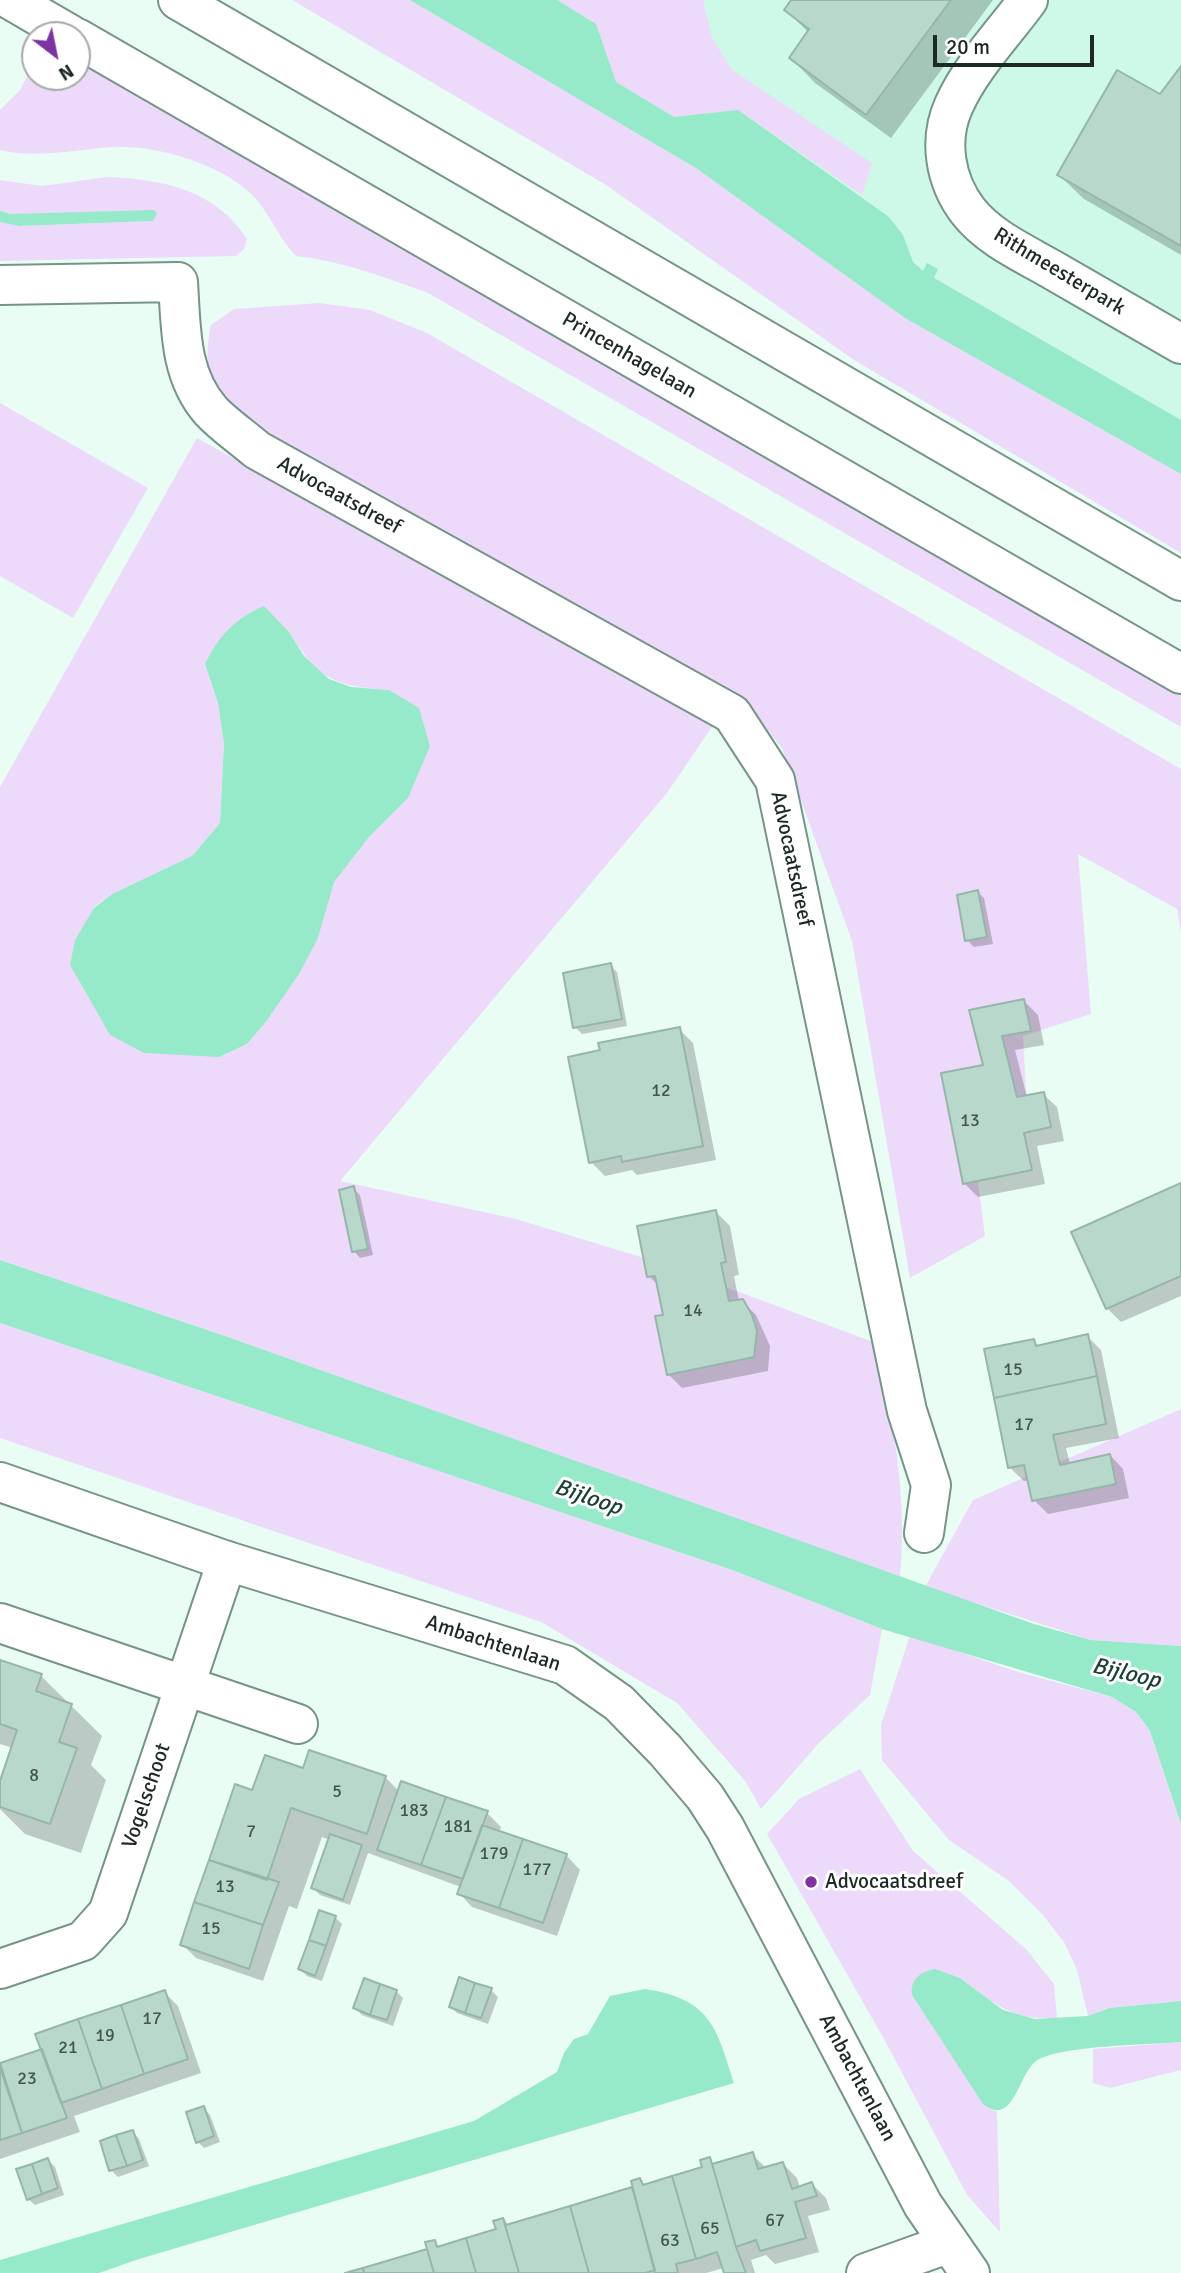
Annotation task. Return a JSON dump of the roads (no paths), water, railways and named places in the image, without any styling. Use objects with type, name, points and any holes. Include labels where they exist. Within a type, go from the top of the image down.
[{"type":"street","points":[[11,0],[47,21]]},
{"type":"street","points":[[178,0],[1181,581]]},
{"type":"street","name":"Rithmeesterpark","points":[[1028,0],[954,104],[947,127],[945,150],[948,172],[957,193],[969,212],[1003,241],[1181,344]]},
{"type":"street","name":"Princenhagelaan","points":[[91,46],[1181,674]]},
{"type":"street","name":"Advocaatsdreef","points":[[0,285],[178,282],[184,359],[195,388],[211,411],[257,450],[732,714],[775,780],[907,1411],[931,1485],[924,1533]]},
{"type":"street","name":"Ambachtenlaan","points":[[0,1482],[227,1561],[565,1665],[619,1703],[697,1787],[726,1828],[917,2193],[959,2259]]},
{"type":"street","name":"Vogelschoot","points":[[0,1969],[83,1941],[108,1913],[227,1561]]},
{"type":"street","points":[[0,1623],[298,1724]]},
{"type":"street","points":[[866,2273],[959,2259]]},
{"type":"water","points":[[410,0],[557,0],[596,24],[616,82],[674,117],[738,110],[889,217],[903,235],[913,262],[923,271],[927,263],[938,269],[934,278],[1181,420],[1181,474],[905,318],[696,168]]},
{"type":"water","points":[[154,210],[157,214],[153,221],[19,226],[0,222],[0,211],[11,214]]},
{"type":"water","points":[[264,606],[289,632],[304,656],[329,679],[351,687],[389,690],[419,708],[430,746],[408,798],[369,837],[334,882],[318,938],[299,974],[247,1044],[219,1057],[144,1053],[110,1035],[70,965],[75,940],[94,908],[112,894],[192,856],[220,823],[224,744],[218,703],[205,664],[229,629]]},
{"type":"water","name":"Bijloop","points":[[0,1260],[225,1336],[1034,1624],[1091,1640],[1181,1646],[1181,1824],[1150,1731],[1136,1712],[1112,1697],[882,1629],[735,1571],[0,1323]]},
{"type":"water","points":[[935,1969],[960,1978],[1003,2010],[1035,2019],[1088,2016],[1109,2008],[1181,2001],[1181,2042],[1084,2049],[1048,2056],[1036,2061],[1030,2068],[1009,2104],[1002,2109],[993,2110],[983,2104],[912,1995],[917,1977]]},
{"type":"water","points":[[645,1989],[684,2000],[707,2018],[722,2046],[734,2083],[99,2273],[0,2273],[0,2260],[474,2121],[557,2072],[564,2053],[574,2039],[588,2034],[610,1996]]},
{"type":"place","name":"Advocaatsdreef","points":[[811,1882]]}]
